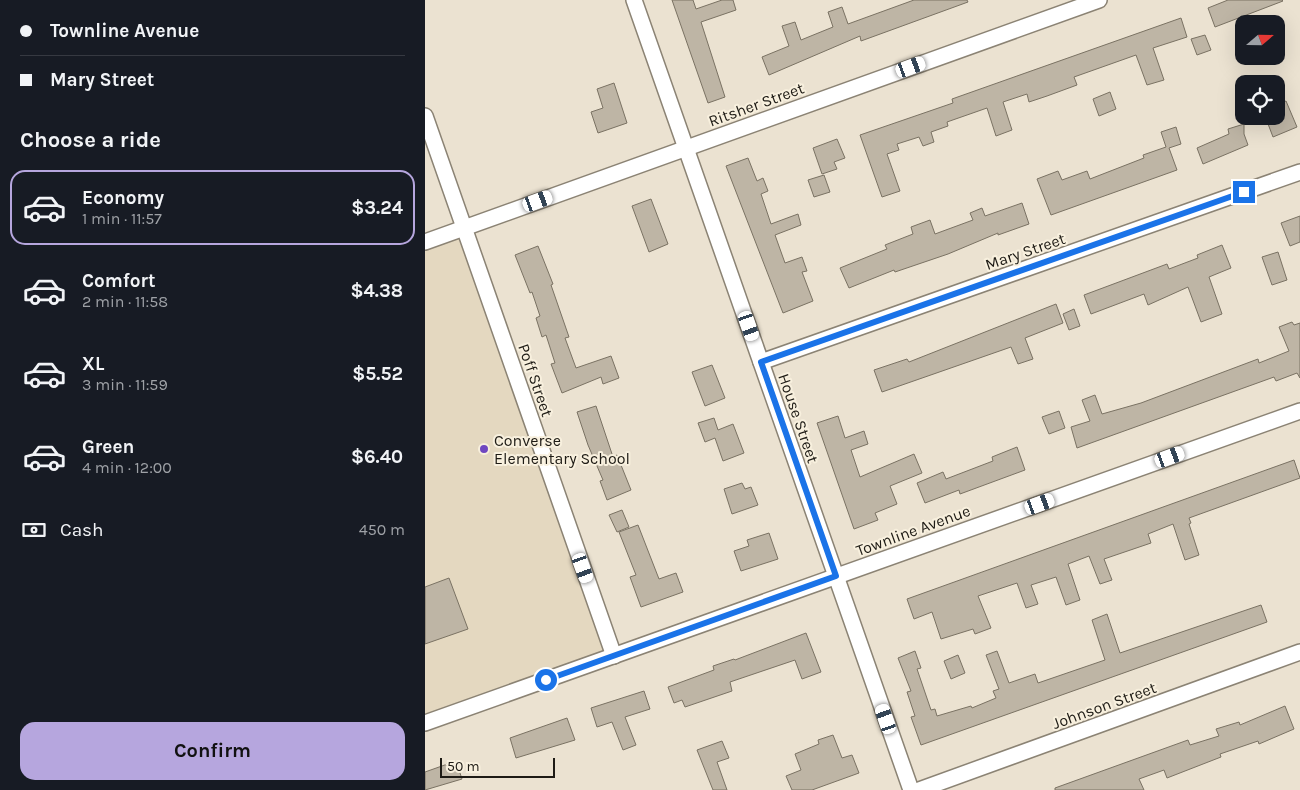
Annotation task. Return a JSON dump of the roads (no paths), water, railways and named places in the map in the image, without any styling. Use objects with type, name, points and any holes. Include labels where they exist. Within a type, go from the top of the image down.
[{"type":"street","name":"House Street","points":[[634,0],[911,790]]},
{"type":"street","name":"Ritsher Street","points":[[425,242],[1099,0]]},
{"type":"street","name":"Poff Street","points":[[425,116],[615,656]]},
{"type":"street","name":"Mary Street","points":[[761,362],[1300,172]]},
{"type":"street","name":"Townline Avenue","points":[[425,723],[1300,411]]},
{"type":"street","name":"Johnson Street","points":[[919,790],[1300,652]]},
{"type":"place","name":"Converse Elementary School","points":[[484,449]]}]
